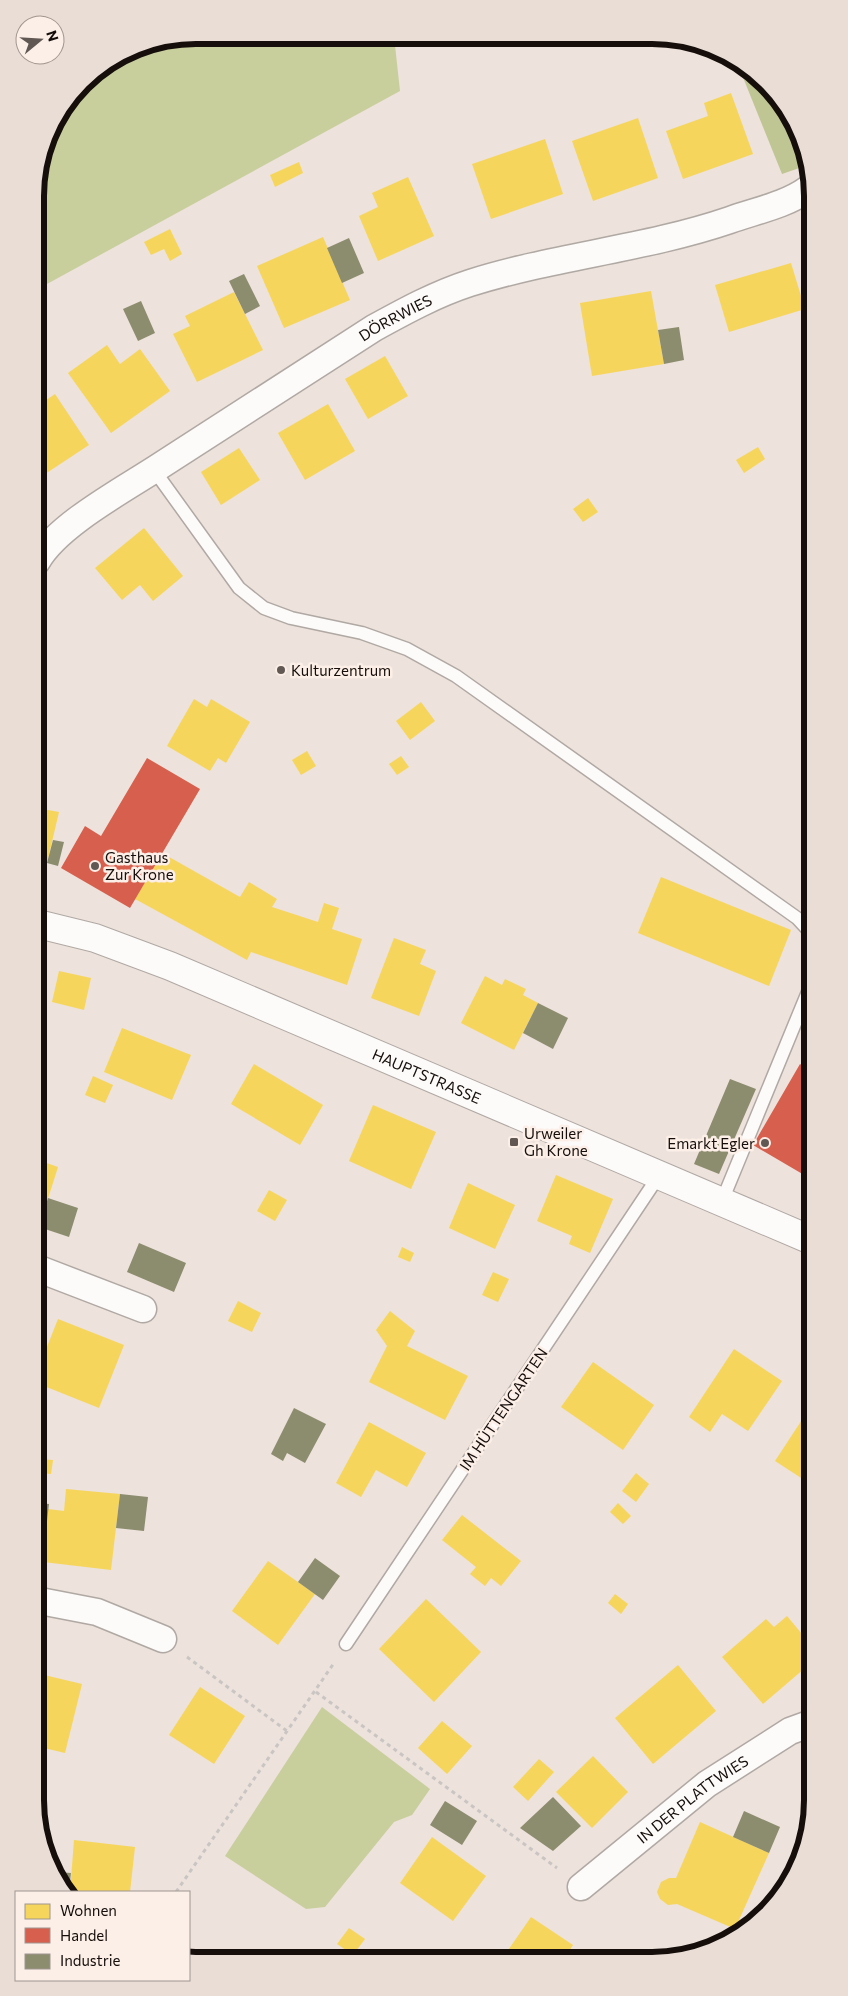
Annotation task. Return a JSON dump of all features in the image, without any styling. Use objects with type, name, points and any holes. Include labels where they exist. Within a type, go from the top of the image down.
[{"type":"main road","name":"HAUPTSTRASSE","points":[[44,925],[95,938],[170,966],[804,1237]]},
{"type":"street","name":"DÖRRWIES","points":[[44,551],[65,530],[108,498],[374,328],[414,306],[469,284],[515,271],[700,230],[780,203],[804,193]]},
{"type":"street","points":[[44,1271],[143,1309]]},
{"type":"street","points":[[44,1602],[97,1612],[163,1639]]},
{"type":"street","name":"IN DER PLATTWIES","points":[[582,1887],[707,1784],[790,1731],[804,1726]]},
{"type":"lane","points":[[154,470],[239,588],[264,608],[291,618],[362,633],[407,650],[456,676],[797,918],[804,926]]},
{"type":"lane","points":[[722,1201],[804,1002]]},
{"type":"lane","name":"IM HÜTTENGARTEN","points":[[346,1644],[660,1174]]},
{"type":"path","points":[[163,1639],[287,1731]]},
{"type":"path","points":[[177,1891],[316,1692],[346,1644]]},
{"type":"path","points":[[316,1692],[582,1887]]},
{"type":"green space","points":[[395,44],[400,91],[44,286],[44,186],[49,156],[55,138],[69,111],[81,96],[96,81],[120,64],[138,55],[176,45]]},
{"type":"green space","points":[[741,72],[760,88],[773,103],[793,138],[801,167],[782,174]]},
{"type":"green space","points":[[322,1707],[430,1789],[412,1815],[394,1822],[325,1907],[306,1909],[225,1856]]},
{"type":"building: Wohnen","points":[[731,93],[753,154],[683,179],[666,131],[708,116],[704,103]]},
{"type":"building: Wohnen","points":[[638,118],[658,178],[593,201],[572,141]]},
{"type":"building: Wohnen","points":[[545,139],[563,194],[491,219],[472,164]]},
{"type":"building: Wohnen","points":[[299,162],[303,173],[275,187],[270,175]]},
{"type":"building: Wohnen","points":[[408,177],[434,236],[378,261],[359,216],[378,207],[372,193]]},
{"type":"building: Wohnen","points":[[170,229],[182,254],[170,261],[164,249],[151,255],[144,242]]},
{"type":"building: Wohnen","points":[[323,237],[350,300],[284,328],[257,266]]},
{"type":"building: Wohnen","points":[[791,263],[804,309],[729,332],[715,285]]},
{"type":"building: Wohnen","points":[[651,291],[664,364],[592,376],[580,303]]},
{"type":"building: Wohnen","points":[[234,292],[263,350],[197,382],[173,334],[190,326],[185,316]]},
{"type":"building: Wohnen","points":[[107,345],[120,364],[140,349],[170,391],[111,433],[68,373]]},
{"type":"building: Wohnen","points":[[385,356],[408,396],[368,419],[345,379]]},
{"type":"building: Wohnen","points":[[55,394],[89,445],[44,475],[44,402]]},
{"type":"building: Wohnen","points":[[328,404],[355,451],[305,480],[278,433]]},
{"type":"building: Wohnen","points":[[758,447],[765,459],[744,473],[736,460]]},
{"type":"building: Wohnen","points":[[239,448],[260,480],[221,505],[201,472]]},
{"type":"building: Wohnen","points":[[588,498],[598,512],[583,522],[573,509]]},
{"type":"building: Wohnen","points":[[144,528],[183,576],[153,601],[140,585],[122,600],[95,568]]},
{"type":"building: Wohnen","points":[[194,699],[207,707],[211,699],[250,722],[226,763],[218,758],[210,771],[167,746]]},
{"type":"building: Wohnen","points":[[421,702],[435,721],[410,740],[396,721]]},
{"type":"building: Wohnen","points":[[307,751],[316,766],[301,775],[292,760]]},
{"type":"building: Wohnen","points":[[401,756],[409,767],[397,775],[389,764]]},
{"type":"building: Wohnen","points":[[44,809],[59,812],[47,863],[44,862]]},
{"type":"building: Wohnen","points":[[162,853],[240,897],[249,882],[277,899],[272,907],[318,922],[324,903],[339,908],[332,929],[362,939],[347,985],[251,952],[247,960],[135,899]]},
{"type":"building: Wohnen","points":[[661,877],[791,930],[769,986],[638,933]]},
{"type":"building: Wohnen","points":[[394,938],[426,950],[420,964],[436,971],[419,1016],[371,998]]},
{"type":"building: Wohnen","points":[[59,971],[91,978],[84,1010],[52,1002]]},
{"type":"building: Wohnen","points":[[485,976],[502,985],[505,979],[526,989],[523,995],[538,1003],[514,1050],[461,1023]]},
{"type":"building: Wohnen","points":[[122,1028],[191,1055],[172,1100],[104,1072]]},
{"type":"building: Wohnen","points":[[254,1064],[323,1105],[300,1145],[231,1104]]},
{"type":"building: Wohnen","points":[[93,1076],[113,1085],[105,1103],[85,1095]]},
{"type":"building: Wohnen","points":[[373,1105],[436,1132],[411,1189],[349,1161]]},
{"type":"building: Wohnen","points":[[44,1162],[58,1167],[44,1211]]},
{"type":"building: Wohnen","points":[[556,1175],[613,1199],[590,1253],[569,1244],[572,1236],[537,1221]]},
{"type":"building: Wohnen","points":[[468,1183],[515,1205],[495,1249],[449,1228]]},
{"type":"building: Wohnen","points":[[269,1190],[287,1200],[275,1221],[257,1211]]},
{"type":"building: Wohnen","points":[[402,1247],[414,1253],[410,1262],[398,1257]]},
{"type":"building: Wohnen","points":[[493,1272],[509,1279],[498,1302],[482,1295]]},
{"type":"building: Wohnen","points":[[238,1301],[261,1313],[252,1332],[228,1321]]},
{"type":"building: Wohnen","points":[[390,1311],[415,1331],[407,1346],[468,1376],[445,1420],[369,1382],[387,1346],[376,1330]]},
{"type":"building: Wohnen","points":[[58,1319],[124,1345],[99,1408],[44,1386],[44,1354]]},
{"type":"building: Wohnen","points":[[734,1349],[782,1381],[748,1431],[722,1414],[710,1432],[689,1417]]},
{"type":"building: Wohnen","points":[[593,1362],[654,1405],[623,1450],[561,1407]]},
{"type":"building: Wohnen","points":[[804,1417],[804,1480],[775,1461]]},
{"type":"building: Wohnen","points":[[369,1422],[426,1453],[407,1487],[376,1470],[361,1497],[336,1483]]},
{"type":"building: Wohnen","points":[[44,1459],[53,1460],[51,1474],[44,1473]]},
{"type":"building: Wohnen","points":[[636,1473],[649,1484],[636,1502],[622,1491]]},
{"type":"building: Wohnen","points":[[66,1489],[120,1494],[111,1570],[44,1562],[48,1509],[64,1511]]},
{"type":"building: Wohnen","points":[[618,1503],[631,1516],[623,1524],[610,1512]]},
{"type":"building: Wohnen","points":[[462,1515],[521,1561],[501,1586],[491,1578],[485,1586],[470,1574],[476,1567],[442,1540]]},
{"type":"building: Wohnen","points":[[268,1561],[315,1594],[278,1645],[232,1611]]},
{"type":"building: Wohnen","points":[[615,1594],[628,1604],[621,1614],[608,1603]]},
{"type":"building: Wohnen","points":[[426,1599],[481,1652],[434,1702],[379,1649]]},
{"type":"building: Wohnen","points":[[787,1616],[802,1634],[804,1632],[804,1669],[763,1704],[722,1657],[766,1619],[774,1627]]},
{"type":"building: Wohnen","points":[[678,1665],[716,1711],[653,1764],[615,1718]]},
{"type":"building: Wohnen","points":[[44,1675],[82,1684],[65,1753],[44,1748]]},
{"type":"building: Wohnen","points":[[200,1687],[245,1716],[214,1764],[169,1735]]},
{"type":"building: Wohnen","points":[[442,1721],[472,1746],[447,1774],[418,1748]]},
{"type":"building: Wohnen","points":[[593,1756],[628,1792],[592,1828],[556,1792]]},
{"type":"building: Wohnen","points":[[539,1759],[554,1772],[528,1801],[513,1787]]},
{"type":"building: Wohnen","points":[[700,1822],[769,1853],[734,1929],[677,1904],[668,1905],[660,1899],[657,1892],[661,1882],[669,1878],[676,1878]]},
{"type":"building: Wohnen","points":[[432,1837],[486,1876],[453,1921],[400,1883]]},
{"type":"building: Wohnen","points":[[74,1840],[135,1847],[130,1891],[74,1891],[70,1886]]},
{"type":"building: Wohnen","points":[[531,1917],[573,1945],[569,1952],[507,1952]]},
{"type":"building: Wohnen","points":[[349,1928],[365,1939],[355,1952],[349,1952],[337,1944]]},
{"type":"building: Handel","points":[[147,758],[200,789],[130,908],[61,868],[85,826],[101,836]]},
{"type":"building: Handel","points":[[800,1064],[804,1067],[804,1175],[753,1145]]},
{"type":"building: Industrie","points":[[349,238],[364,273],[342,283],[327,248]]},
{"type":"building: Industrie","points":[[244,274],[260,306],[245,314],[229,281]]},
{"type":"building: Industrie","points":[[141,301],[155,333],[138,341],[123,309]]},
{"type":"building: Industrie","points":[[679,327],[684,360],[664,364],[658,330]]},
{"type":"building: Industrie","points":[[53,840],[64,842],[58,866],[47,863]]},
{"type":"building: Industrie","points":[[538,1003],[568,1018],[553,1049],[523,1033]]},
{"type":"building: Industrie","points":[[730,1079],[756,1089],[719,1174],[694,1164]]},
{"type":"building: Industrie","points":[[48,1198],[78,1208],[69,1237],[44,1229],[44,1211]]},
{"type":"building: Industrie","points":[[139,1243],[186,1263],[174,1292],[127,1272]]},
{"type":"building: Industrie","points":[[294,1408],[326,1424],[305,1463],[287,1453],[283,1461],[271,1454]]},
{"type":"building: Industrie","points":[[120,1494],[148,1497],[144,1531],[116,1528]]},
{"type":"building: Industrie","points":[[44,1504],[49,1504],[44,1547]]},
{"type":"building: Industrie","points":[[315,1558],[340,1576],[323,1600],[298,1582]]},
{"type":"building: Industrie","points":[[553,1797],[581,1826],[553,1851],[520,1828]]},
{"type":"building: Industrie","points":[[445,1801],[477,1821],[462,1845],[430,1825]]},
{"type":"building: Industrie","points":[[744,1811],[780,1827],[769,1853],[733,1837]]},
{"type":"building: Industrie","points":[[62,1872],[71,1873],[70,1885]]},
{"type":"place","name":"Kulturzentrum","points":[[281,670]]},
{"type":"place","name":"Gasthaus Zur Krone","points":[[95,866]]},
{"type":"place","name":"Urweiler Gh Krone","points":[[514,1142]]},
{"type":"place","name":"Emarkt Egler","points":[[765,1143]]}]
